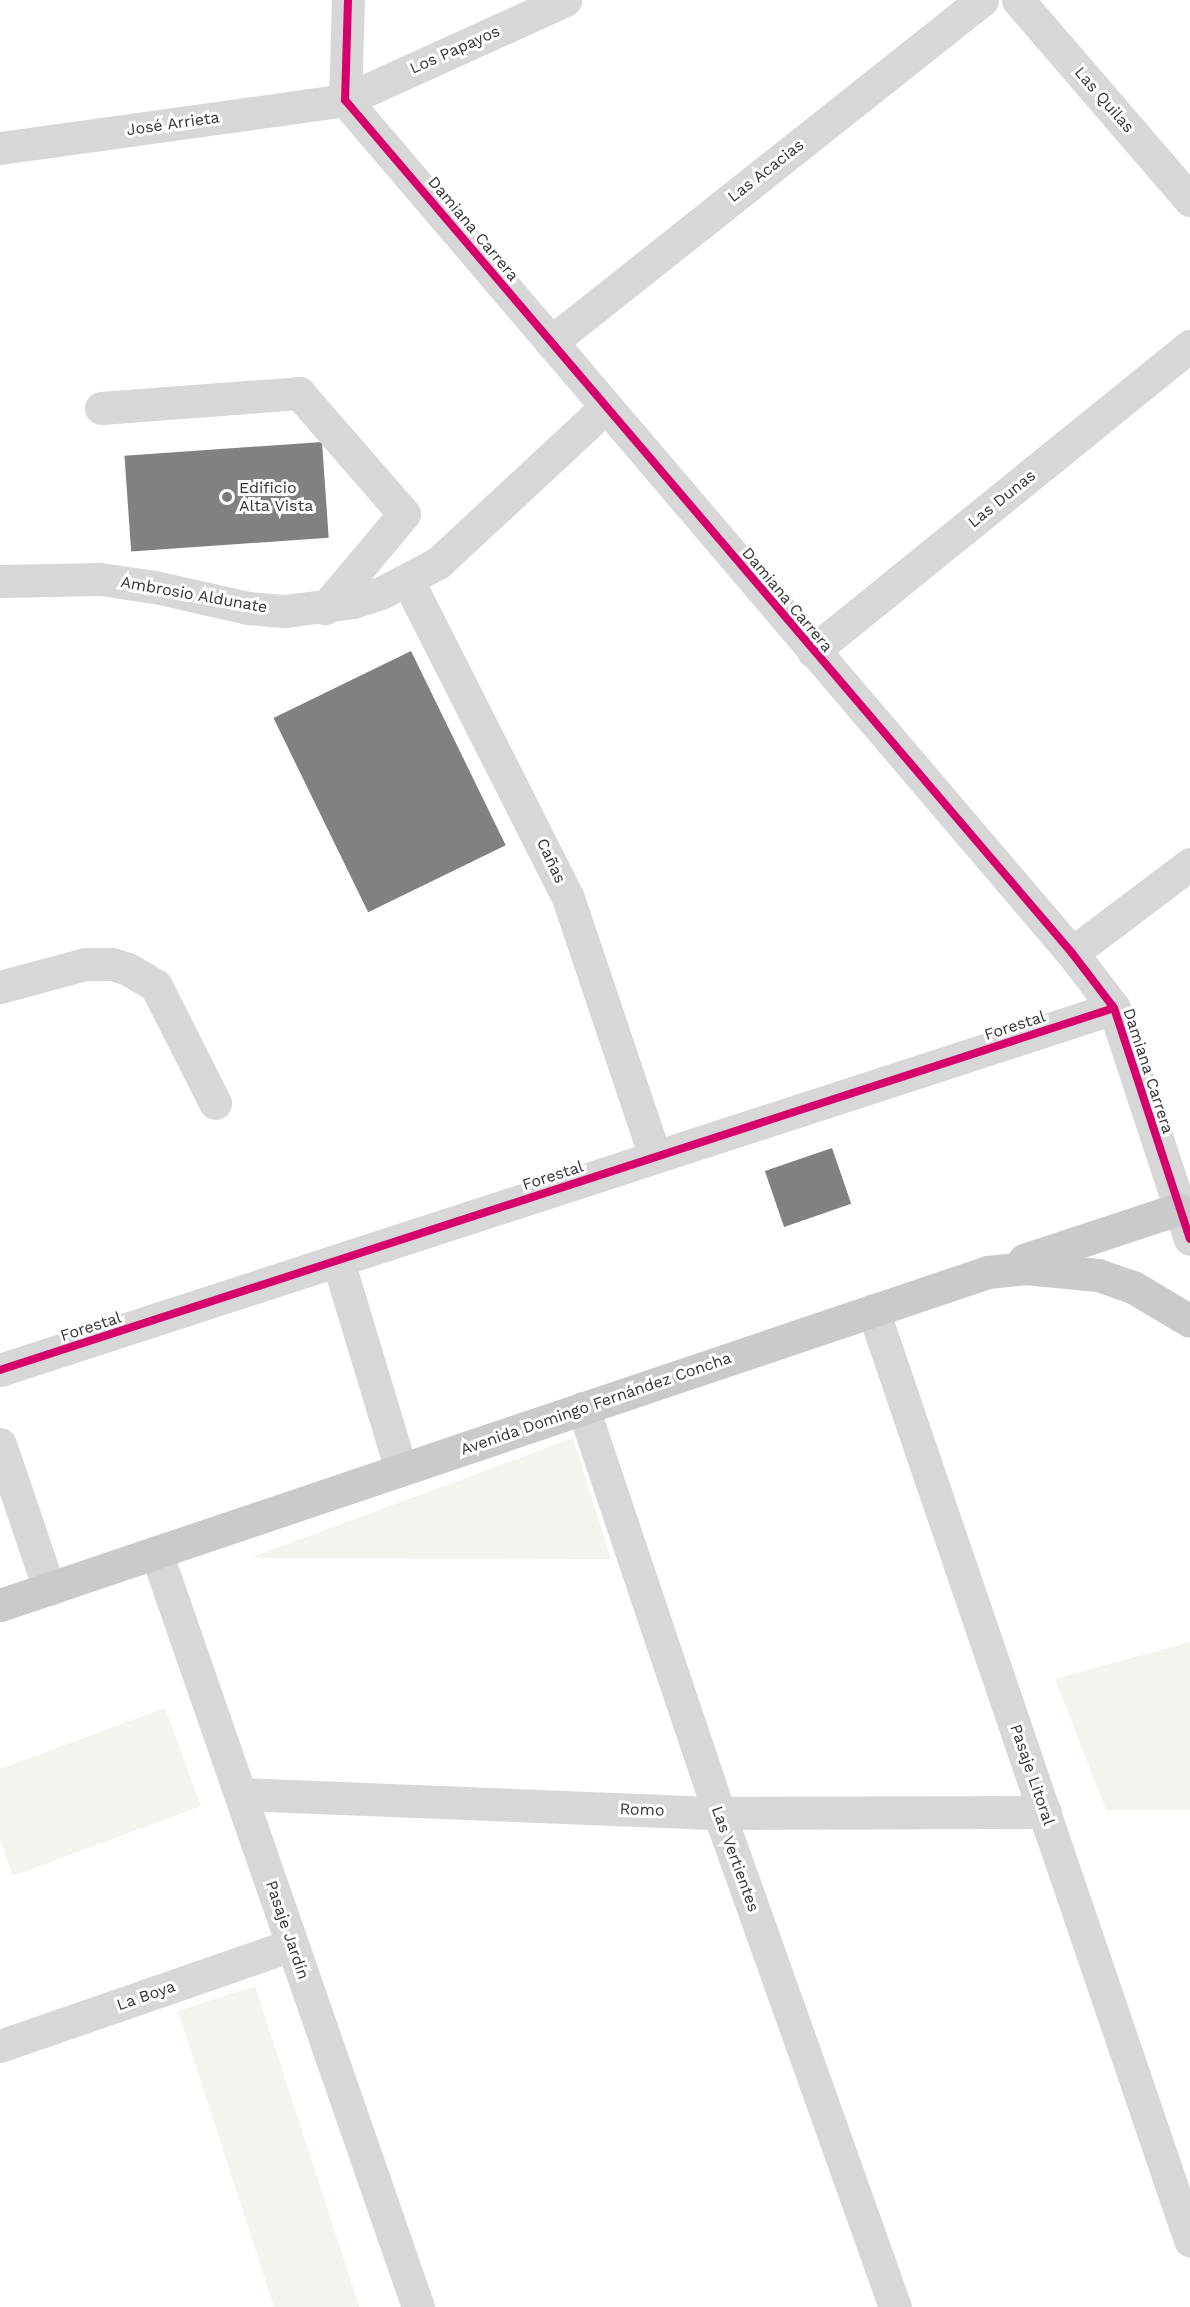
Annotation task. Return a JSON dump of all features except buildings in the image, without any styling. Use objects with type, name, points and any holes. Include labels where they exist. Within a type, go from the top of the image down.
[{"type":"main road","points":[[988,1272],[1185,1223]]},
{"type":"main road","name":"Avenida Domingo Fernández Concha","points":[[0,1605],[988,1272],[1043,1268],[1098,1275],[1133,1287],[1190,1322]]},
{"type":"street","points":[[345,100],[348,0]]},
{"type":"street","name":"Los Papayos","points":[[345,100],[565,0]]},
{"type":"street","name":"Las Acacias","points":[[550,342],[982,0]]},
{"type":"street","name":"Las Quilas","points":[[1018,0],[1190,200]]},
{"type":"street","name":"José Arrieta","points":[[0,148],[345,100]]},
{"type":"street","name":"Damiana Carrera","points":[[345,100],[1072,953],[1114,1008],[1185,1223]]},
{"type":"street","name":"Las Dunas","points":[[813,651],[1190,346]]},
{"type":"street","points":[[101,408],[299,393],[404,513],[325,608]]},
{"type":"street","name":"Ambrosio Aldunate","points":[[0,581],[100,579],[155,586],[248,608],[325,608],[381,593],[408,581],[464,541],[606,408]]},
{"type":"street","name":"Cañas","points":[[408,581],[568,898],[655,1158]]},
{"type":"street","points":[[1072,953],[1190,864]]},
{"type":"street","points":[[0,987],[84,964],[112,964],[128,969],[156,986],[215,1103]]},
{"type":"street","name":"Forestal","points":[[0,1370],[1114,1008]]},
{"type":"street","points":[[338,1260],[400,1470]]},
{"type":"street","name":"Pasaje Litoral","points":[[873,1310],[1190,2240]]},
{"type":"street","name":"Las Vertientes","points":[[583,1408],[719,1814],[895,2307]]},
{"type":"street","points":[[0,1443],[49,1589]]},
{"type":"street","name":"Pasaje Jardín","points":[[156,1552],[418,2307]]},
{"type":"street","name":"Romo","points":[[240,1794],[719,1814],[1045,1812]]},
{"type":"street","name":"La Boya","points":[[0,2046],[292,1945]]},
{"type":"shaded area","points":[[573,1438],[611,1559],[250,1558]]},
{"type":"shaded area","points":[[1190,1642],[1190,1810],[1106,1810],[1055,1679]]},
{"type":"shaded area","points":[[165,1708],[201,1806],[13,1876],[0,1840],[0,1769]]},
{"type":"shaded area","points":[[255,1986],[359,2307],[274,2307],[178,2011]]},
{"type":"cycle path","points":[[348,0],[345,100],[1072,953],[1114,1008],[1190,1239]]},
{"type":"cycle path","points":[[0,1370],[1114,1008]]},
{"type":"place","name":"Edificio Alta Vista","points":[[227,497]]}]
